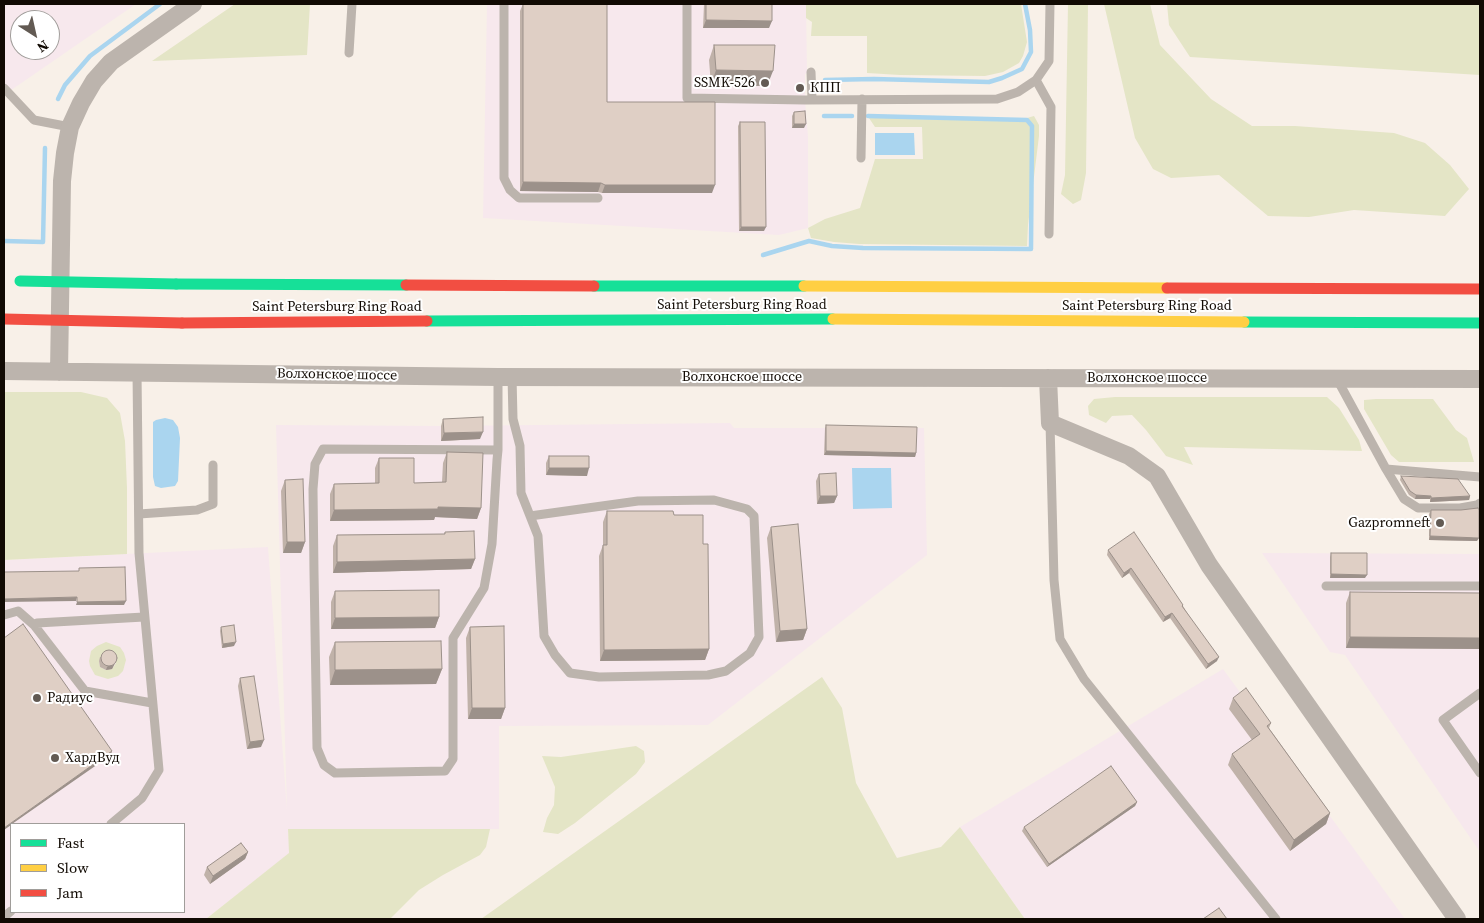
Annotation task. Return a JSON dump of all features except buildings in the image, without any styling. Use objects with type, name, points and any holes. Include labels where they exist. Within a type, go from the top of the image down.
[{"type":"highway","name":"Saint Petersburg Ring Road","points":[[12,281],[176,284],[1480,289]]},
{"type":"highway","name":"Saint Petersburg Ring Road","points":[[4,318],[182,323],[826,319],[1480,323]]},
{"type":"street","points":[[60,372],[62,181],[70,128],[81,103],[94,81],[111,62],[193,4]]},
{"type":"street","name":"Волхонское шоссе","points":[[4,371],[505,376],[1480,379]]},
{"type":"street","points":[[1048,378],[1050,423],[1129,456],[1157,476],[1209,564],[1457,919]]},
{"type":"lane","points":[[349,53],[352,4]]},
{"type":"lane","points":[[504,4],[504,178],[510,190],[519,198],[598,198]]},
{"type":"lane","points":[[688,4],[687,98],[812,99],[997,99],[1018,92],[1036,80],[1048,61],[1050,4]]},
{"type":"lane","points":[[811,72],[812,99]]},
{"type":"lane","points":[[1036,80],[1051,107],[1049,234]]},
{"type":"lane","points":[[4,88],[34,120],[70,128]]},
{"type":"lane","points":[[861,158],[862,99]]},
{"type":"lane","points":[[112,823],[142,798],[159,770],[139,553],[137,372]]},
{"type":"lane","points":[[498,450],[323,449],[315,464],[314,554],[317,748],[324,765],[335,773],[445,771],[453,759],[453,638],[484,588],[492,544],[505,376]]},
{"type":"lane","points":[[505,376],[520,446],[521,493],[530,516],[538,536],[544,636],[554,655],[570,674],[599,677],[708,675],[726,671],[750,653],[759,637],[754,516],[746,508],[714,500],[638,501],[530,516]]},
{"type":"lane","points":[[1337,379],[1404,499],[1418,508],[1460,508],[1480,503]]},
{"type":"lane","points":[[1050,423],[1054,580],[1060,639],[1084,678],[1276,919]]},
{"type":"lane","points":[[139,514],[197,510],[213,504],[213,465]]},
{"type":"lane","points":[[1386,469],[1480,477]]},
{"type":"lane","points":[[1326,586],[1480,586]]},
{"type":"lane","points":[[4,615],[18,611],[34,625],[85,691],[152,704]]},
{"type":"lane","points":[[34,625],[37,623],[144,616]]},
{"type":"lane","points":[[1480,693],[1443,720],[1480,773]]},
{"type":"shaded area","points":[[4,4],[136,4],[60,56],[60,10],[10,10],[10,60],[55,60],[4,95]]},
{"type":"shaded area","points":[[487,4],[806,4],[807,73],[805,74],[805,100],[808,137],[808,228],[779,235],[483,218]]},
{"type":"shaded area","points":[[730,423],[734,428],[924,428],[927,555],[708,725],[499,726],[499,829],[288,829],[290,853],[206,919],[4,919],[4,560],[268,547],[287,811],[276,425],[441,426]]},
{"type":"shaded area","points":[[1262,553],[1480,554],[1480,852],[1345,655],[1330,652]]},
{"type":"shaded area","points":[[1223,669],[1405,919],[1025,919],[960,827]]},
{"type":"green space","points":[[235,4],[310,4],[307,55],[152,61]]},
{"type":"green space","points":[[806,4],[1021,4],[1027,42],[1019,63],[1003,72],[985,76],[867,73],[867,36],[811,36],[812,22],[806,18]]},
{"type":"green space","points":[[1068,4],[1088,4],[1086,173],[1081,200],[1073,204],[1061,194],[1065,175]]},
{"type":"green space","points":[[1104,4],[1150,4],[1160,45],[1211,99],[1252,126],[1295,126],[1394,133],[1425,143],[1450,165],[1469,189],[1445,216],[1354,210],[1309,217],[1268,216],[1219,175],[1171,178],[1153,169],[1135,138]]},
{"type":"green space","points":[[1167,4],[1480,4],[1480,75],[1190,57],[1169,25]]},
{"type":"green space","points":[[1034,116],[1039,125],[1039,136],[1027,246],[859,244],[811,238],[808,228],[825,219],[860,208],[875,159],[923,159],[922,127],[875,127],[869,118],[1027,118]]},
{"type":"green space","points":[[4,392],[81,392],[107,398],[120,413],[125,441],[127,554],[4,560]]},
{"type":"green space","points":[[1115,397],[1327,397],[1339,408],[1359,440],[1362,451],[1184,447],[1193,465],[1166,456],[1132,415],[1112,416],[1106,423],[1089,415],[1088,406],[1094,399]]},
{"type":"green space","points":[[1433,399],[1456,430],[1467,438],[1474,462],[1399,462],[1391,455],[1364,409],[1364,400]]},
{"type":"green space","points":[[106,642],[120,647],[126,660],[123,671],[118,676],[108,679],[95,675],[89,661],[91,651]],"holes":[[[103,655],[116,663],[112,669],[106,670],[100,667],[99,661]]]},
{"type":"green space","points":[[822,677],[842,708],[856,783],[897,858],[941,847],[960,827],[1025,919],[481,919]]},
{"type":"green space","points":[[636,746],[644,751],[645,762],[636,774],[575,823],[558,834],[543,832],[547,818],[554,805],[555,787],[542,756],[561,757]]},
{"type":"green space","points":[[288,829],[490,829],[486,847],[480,855],[419,890],[390,919],[206,919],[289,853]]},
{"type":"water","points":[[875,133],[914,133],[915,155],[875,155]]},
{"type":"water","points":[[165,418],[173,420],[178,427],[180,438],[178,481],[175,486],[161,488],[155,486],[153,477],[153,422]]},
{"type":"water","points":[[852,468],[891,468],[892,508],[853,509]]},
{"type":"waterway","points":[[58,99],[65,85],[90,56],[160,4]]},
{"type":"waterway","points":[[825,80],[874,79],[989,82],[1002,78],[1022,69],[1031,52],[1030,30],[1025,4]]},
{"type":"waterway","points":[[824,116],[852,116]]},
{"type":"waterway","points":[[763,255],[809,241],[832,246],[863,248],[1031,249],[1032,126],[1027,120],[868,116]]},
{"type":"waterway","points":[[4,241],[43,242],[45,148]]},
{"type":"traffic: fast","points":[[20,281],[176,284]]},
{"type":"traffic: fast","points":[[176,284],[406,285]]},
{"type":"traffic: fast","points":[[594,286],[804,286]]},
{"type":"traffic: fast","points":[[427,321],[833,319]]},
{"type":"traffic: fast","points":[[1244,322],[1480,323]]},
{"type":"traffic: slow","points":[[804,286],[1167,288]]},
{"type":"traffic: slow","points":[[833,319],[1244,322]]},
{"type":"traffic: jam","points":[[406,285],[594,286]]},
{"type":"traffic: jam","points":[[1167,288],[1480,289]]},
{"type":"traffic: jam","points":[[4,319],[182,323]]},
{"type":"traffic: jam","points":[[182,323],[427,321]]},
{"type":"place","name":"SSMK-526","points":[[765,83]]},
{"type":"place","name":"КПП","points":[[800,88]]},
{"type":"place","name":"Gazpromneft","points":[[1440,523]]},
{"type":"place","name":"Радиус","points":[[37,698]]},
{"type":"place","name":"ХардВуд","points":[[55,758]]}]
